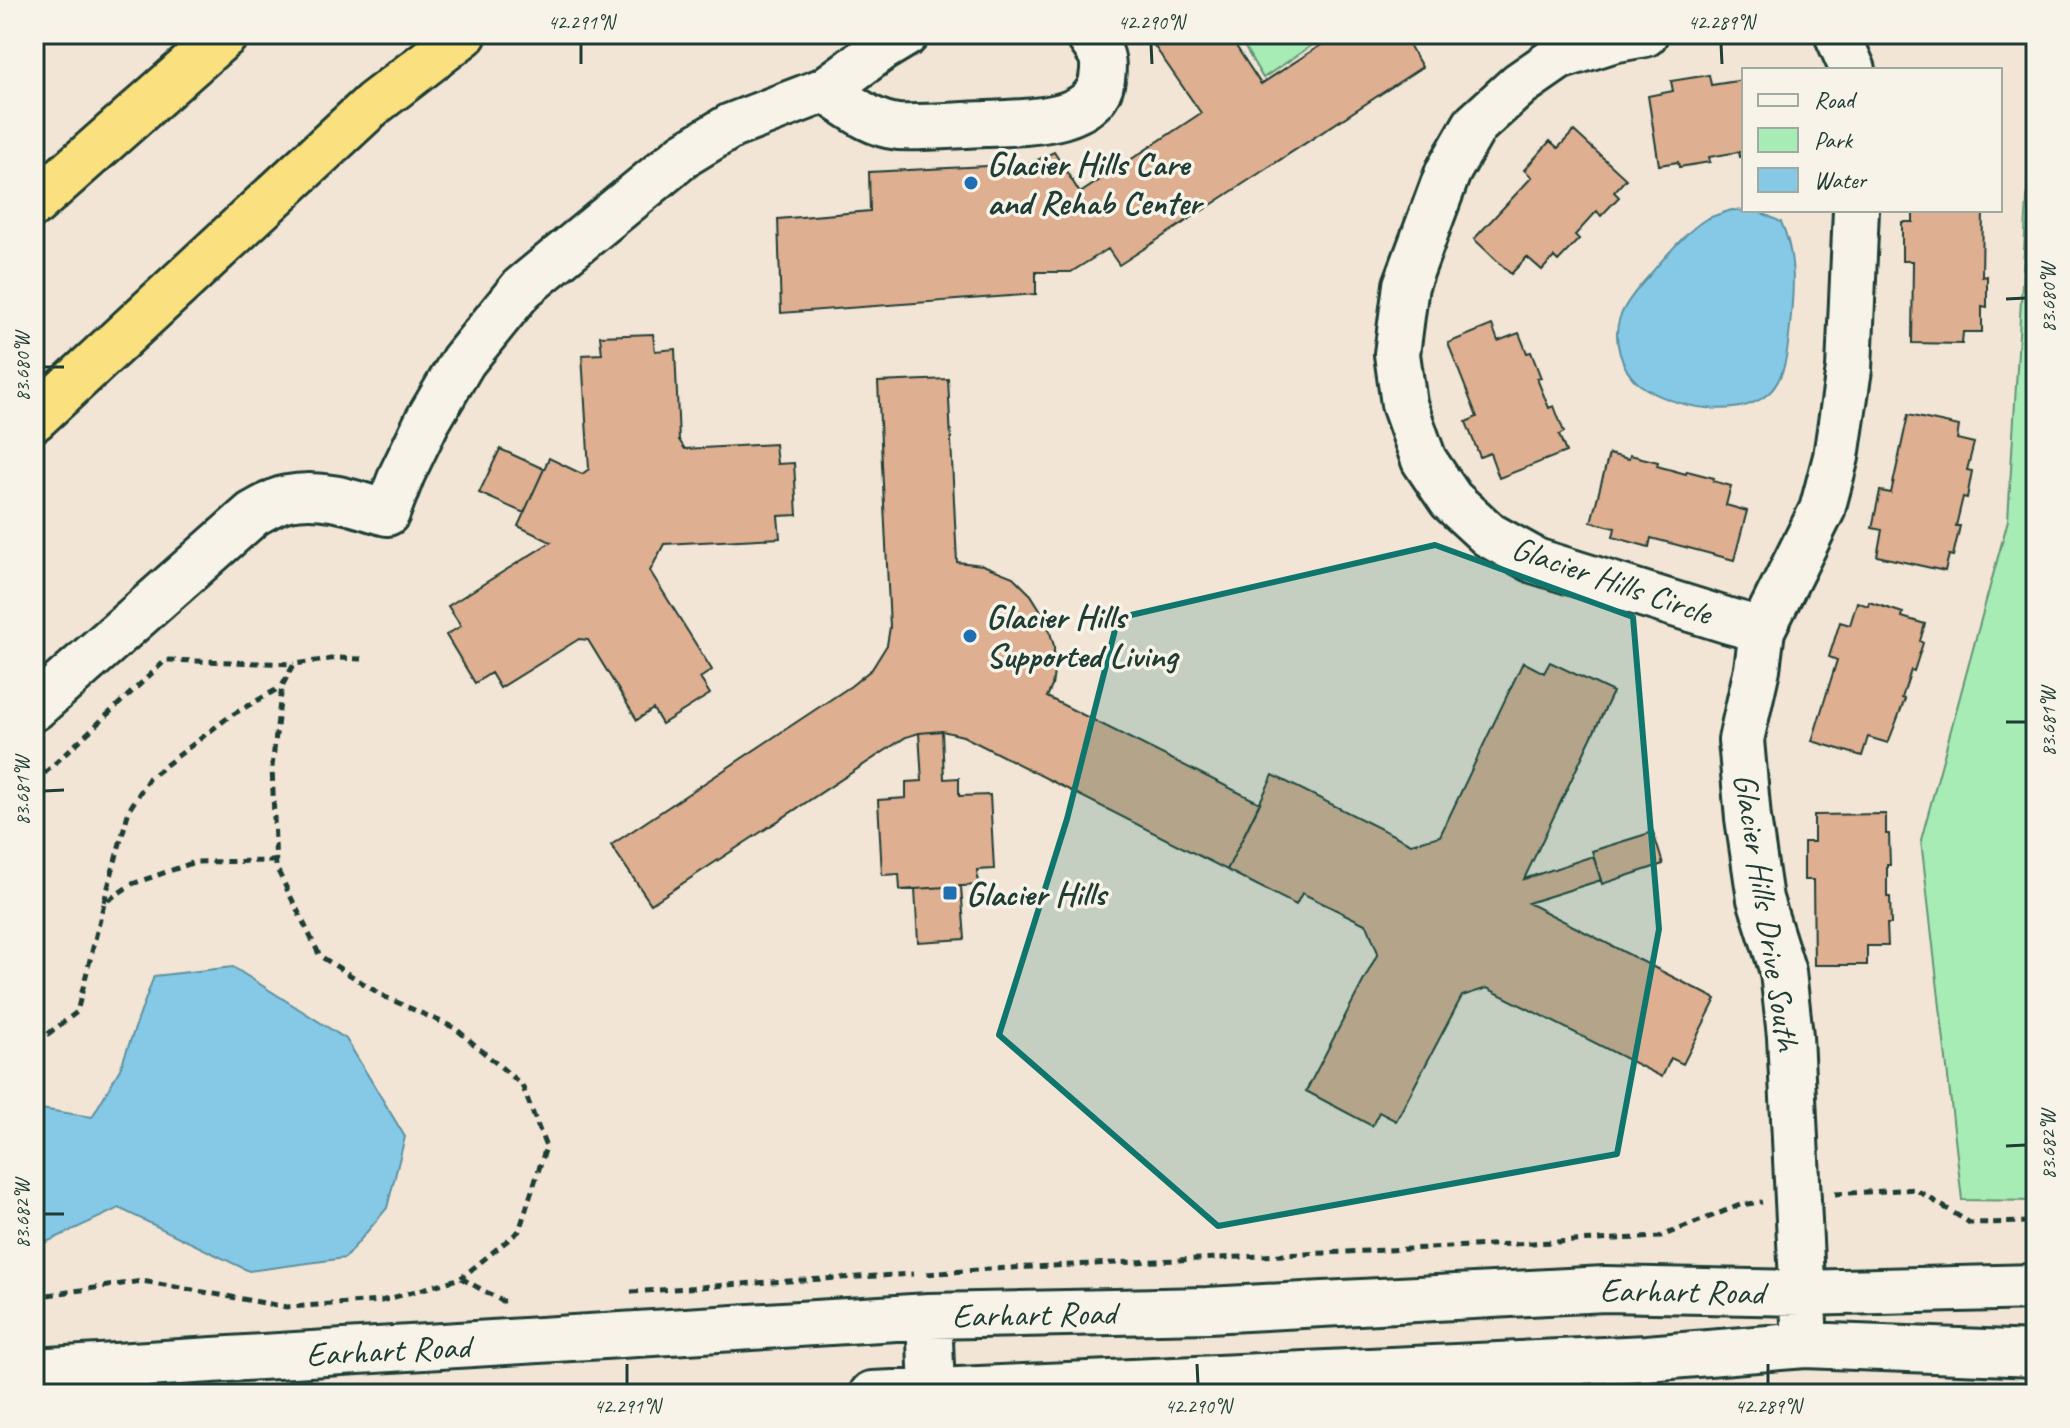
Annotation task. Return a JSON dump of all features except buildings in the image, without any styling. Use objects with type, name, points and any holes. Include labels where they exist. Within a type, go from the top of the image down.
[{"type":"highway","points":[[34,204],[226,34]]},
{"type":"highway","points":[[34,419],[373,104],[464,34]]},
{"type":"street","points":[[34,708],[253,514],[285,498],[315,495],[345,499],[387,513],[427,422],[463,361],[522,288],[685,154],[731,126],[825,90],[906,34]]},
{"type":"street","points":[[825,90],[872,121],[898,127],[1016,122],[1067,116],[1095,98],[1102,85],[1102,57],[1088,34]]},
{"type":"street","name":"Glacier Hills Circle","points":[[1645,34],[1612,40],[1559,57],[1520,84],[1475,125],[1448,172],[1406,285],[1397,354],[1404,404],[1424,460],[1451,500],[1489,535],[1536,561],[1762,630]]},
{"type":"street","points":[[1837,34],[1852,68]]},
{"type":"street","name":"Glacier Hills Drive South","points":[[1805,1345],[1790,1036],[1783,972],[1760,899],[1741,740],[1757,669],[1762,630],[1822,510],[1836,457],[1849,369],[1856,212]]},
{"type":"street","name":"Earhart Road","points":[[34,1371],[159,1378],[395,1350],[929,1316],[1208,1310],[1605,1289],[1802,1293],[2036,1287]]},
{"type":"street","points":[[929,1316],[932,1391]]},
{"type":"street","name":"Earhart Road","points":[[872,1394],[1647,1358],[1805,1345],[2036,1354]]},
{"type":"path","points":[[34,783],[166,660],[294,664],[338,658],[362,659]]},
{"type":"path","points":[[34,1297],[142,1281],[287,1307],[381,1301],[461,1278],[519,1231],[546,1147],[522,1085],[455,1028],[385,997],[320,956],[276,867],[272,767],[282,686],[294,664]]},
{"type":"path","points":[[34,1037],[48,1034],[77,1012],[129,810],[149,778],[230,716],[282,686]]},
{"type":"path","points":[[104,903],[132,884],[195,862],[275,861]]},
{"type":"path","points":[[628,1292],[989,1269],[1659,1237],[1740,1205],[1798,1197],[1915,1189],[1970,1223],[2036,1222]]},
{"type":"path","points":[[461,1278],[502,1301],[518,1300]]},
{"type":"highlighted area","points":[[1435,545],[1633,617],[1659,929],[1617,1154],[1218,1226],[999,1035],[1067,819],[1118,618]]},
{"type":"green space","points":[[1237,34],[1329,34],[1263,78]]},
{"type":"green space","points":[[2036,48],[2036,1201],[1962,1200],[1921,840],[2008,520]]},
{"type":"water","points":[[1732,210],[1760,212],[1781,222],[1790,250],[1793,278],[1788,343],[1782,373],[1770,392],[1756,401],[1723,409],[1686,405],[1639,384],[1623,362],[1617,334],[1622,311],[1632,296],[1681,240],[1713,216]]},
{"type":"water","points":[[233,967],[346,1039],[405,1137],[387,1208],[345,1258],[249,1271],[119,1208],[34,1248],[34,1108],[92,1117],[120,1069],[154,976]]},
{"type":"place","name":"Glacier Hills Care and Rehab Center","points":[[971,183]]},
{"type":"place","name":"Glacier Hills Supported Living","points":[[970,636]]},
{"type":"place","name":"Glacier Hills","points":[[950,893]]}]
